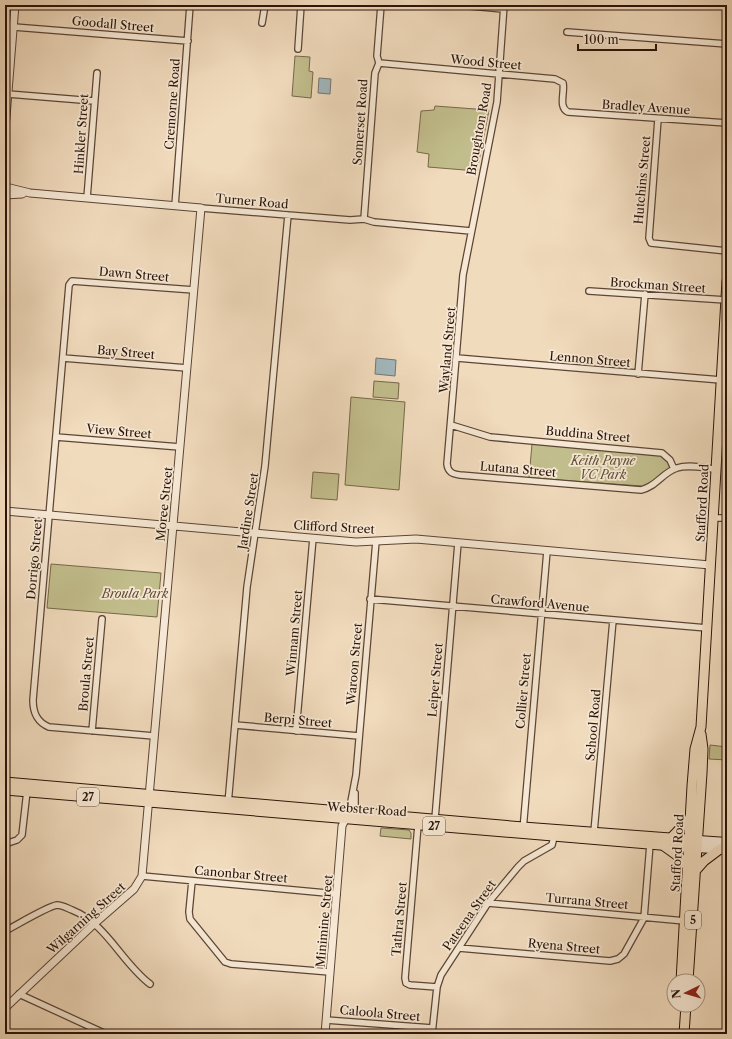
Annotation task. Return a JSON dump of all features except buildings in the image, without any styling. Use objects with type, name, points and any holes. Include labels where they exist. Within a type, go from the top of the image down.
[{"type":"main road","name":"Stafford Road","points":[[693,844],[691,817],[695,749],[700,727],[707,628],[727,281]]},
{"type":"main road","name":"Stafford Road","points":[[688,973],[693,844],[703,749],[700,727]]},
{"type":"main road","name":"Webster Road","points":[[5,782],[27,788]]},
{"type":"main road","name":"Webster Road","points":[[5,790],[27,788],[347,816],[418,825],[522,830]]},
{"type":"main road","name":"Webster Road","points":[[347,816],[359,813],[435,819],[664,846],[727,842]]},
{"type":"main road","points":[[671,838],[691,817]]},
{"type":"main road","name":"Webster Road","points":[[555,833],[594,832],[671,838],[724,850]]},
{"type":"main road","points":[[664,846],[692,868],[724,850]]},
{"type":"main road","name":"Stafford Road","points":[[682,973],[685,921],[692,868]]},
{"type":"main road","points":[[678,1034],[679,1013]]},
{"type":"main road","points":[[684,1034],[685,1013]]},
{"type":"street","points":[[5,129],[8,94],[8,65],[14,27],[15,5]]},
{"type":"street","name":"Cremorne Road","points":[[175,206],[190,5]]},
{"type":"street","points":[[262,23],[265,5]]},
{"type":"street","points":[[298,49],[301,5]]},
{"type":"street","name":"Somerset Road","points":[[364,219],[375,73],[380,63],[377,56],[381,5]]},
{"type":"street","points":[[459,5],[503,7]]},
{"type":"street","name":"Broughton Road","points":[[471,231],[495,112],[503,7]]},
{"type":"street","name":"Goodall Street","points":[[14,27],[188,41]]},
{"type":"street","points":[[567,32],[727,44]]},
{"type":"street","name":"Wood Street","points":[[380,63],[560,80],[564,86],[562,104],[564,110]]},
{"type":"street","name":"Hinkler Street","points":[[87,198],[97,73]]},
{"type":"street","points":[[8,94],[94,101]]},
{"type":"street","name":"Bradley Avenue","points":[[564,110],[571,113],[727,123]]},
{"type":"street","name":"Hutchins Street","points":[[658,119],[649,238],[651,243],[727,251]]},
{"type":"street","name":"Turner Road","points":[[30,193],[5,196],[6,186],[30,193],[288,215],[355,220],[364,219],[374,222],[471,231]]},
{"type":"street","name":"Moree Street","points":[[149,798],[200,208]]},
{"type":"street","name":"Jardine Street","points":[[228,805],[248,580],[265,466],[288,215]]},
{"type":"street","name":"Wayland Street","points":[[450,472],[447,464],[464,275],[471,231]]},
{"type":"street","name":"Dawn Street","points":[[72,281],[194,290]]},
{"type":"street","name":"Dorrigo Street","points":[[72,281],[70,285],[62,358],[33,700],[34,712],[40,722],[49,727],[154,736]]},
{"type":"street","name":"Brockman Street","points":[[588,292],[645,294],[726,300]]},
{"type":"street","points":[[638,374],[645,294]]},
{"type":"street","name":"Bay Street","points":[[62,358],[187,368]]},
{"type":"street","name":"Lennon Street","points":[[457,358],[721,380]]},
{"type":"street","name":"Buddina Street","points":[[451,425],[490,437],[662,453],[670,460],[674,469]]},
{"type":"street","name":"View Street","points":[[56,437],[180,447]]},
{"type":"street","points":[[674,469],[686,467],[716,469]]},
{"type":"street","name":"Lutana Street","points":[[450,472],[460,475],[641,490],[651,486],[674,469]]},
{"type":"street","name":"Clifford Street","points":[[5,511],[356,542],[406,538],[710,565]]},
{"type":"street","points":[[713,518],[727,518]]},
{"type":"street","name":"Winnam Street","points":[[296,731],[313,538]]},
{"type":"street","name":"Waroon Street","points":[[359,813],[355,806],[354,789],[376,541]]},
{"type":"street","name":"Leiper Street","points":[[435,819],[458,543]]},
{"type":"street","name":"Collier Street","points":[[522,830],[547,551]]},
{"type":"street","name":"Crawford Avenue","points":[[370,599],[707,628]]},
{"type":"street","name":"Broula Street","points":[[92,731],[102,619]]},
{"type":"street","name":"School Road","points":[[594,832],[613,620]]},
{"type":"street","name":"Berpi Street","points":[[235,725],[359,736]]},
{"type":"street","points":[[5,844],[17,840],[22,836],[27,788]]},
{"type":"street","name":"Waroon Street","points":[[347,816],[354,789]]},
{"type":"street","points":[[142,876],[149,798]]},
{"type":"street","name":"Minimine Street","points":[[325,1034],[342,826],[347,816]]},
{"type":"street","name":"Tathra Street","points":[[418,825],[405,978],[406,983],[410,985],[437,987]]},
{"type":"street","name":"Pateena Street","points":[[432,1031],[437,987],[441,975],[488,903],[524,861],[550,847],[554,843],[555,833]]},
{"type":"street","points":[[644,918],[650,844]]},
{"type":"street","name":"Canonbar Street","points":[[142,876],[337,894]]},
{"type":"street","name":"Wilgarning Street","points":[[5,1008],[95,923],[134,889],[142,876]]},
{"type":"street","points":[[192,881],[189,917],[225,962],[231,964],[330,972]]},
{"type":"street","name":"Turrana Street","points":[[488,903],[685,921]]},
{"type":"street","points":[[5,931],[57,905],[84,914],[95,923],[135,971],[150,984]]},
{"type":"street","name":"Ryena Street","points":[[458,948],[610,961],[618,959],[624,954],[644,918]]},
{"type":"street","points":[[20,994],[103,1033]]},
{"type":"street","name":"Caloola Street","points":[[326,1020],[432,1031]]},
{"type":"green space","points":[[295,56],[310,57],[309,71],[313,72],[311,98],[292,96]]},
{"type":"green space","points":[[435,106],[489,110],[477,171],[428,167],[429,154],[417,152],[421,111],[434,110]]},
{"type":"green space","points":[[374,381],[399,383],[398,399],[373,397]]},
{"type":"green space","points":[[351,397],[405,402],[399,490],[345,485]]},
{"type":"green space","name":"Keith Payne VC Park","points":[[532,444],[660,454],[667,458],[671,467],[655,480],[642,486],[529,478]]},
{"type":"green space","points":[[313,472],[339,474],[337,500],[311,498]]},
{"type":"green space","name":"Broula Park","points":[[51,564],[161,573],[157,617],[47,608]]},
{"type":"green space","points":[[710,745],[727,747],[727,760],[709,759]]},
{"type":"green space","points":[[381,828],[409,830],[411,833],[411,839],[380,836]]},
{"type":"water","points":[[319,78],[331,79],[330,94],[318,93]]},
{"type":"water","points":[[376,358],[396,360],[395,376],[375,374]]}]
